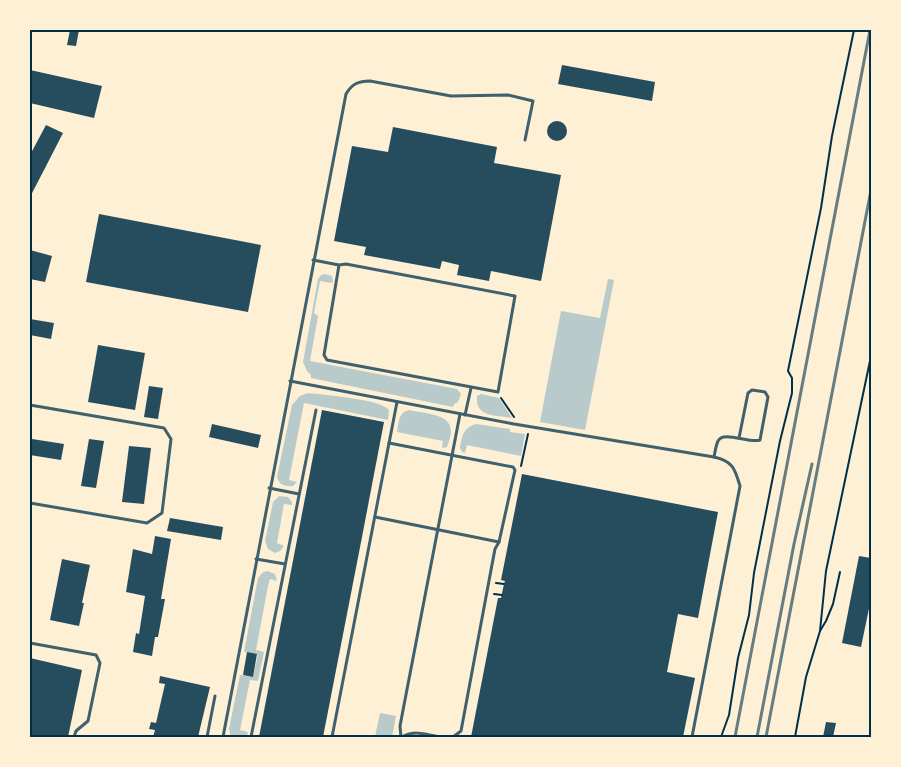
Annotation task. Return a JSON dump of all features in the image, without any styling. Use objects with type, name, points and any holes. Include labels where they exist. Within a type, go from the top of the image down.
[{"type":"lane","points":[[223,737],[344,101],[349,88],[359,82],[370,81],[451,96],[502,95],[533,101],[525,140]]},
{"type":"lane","points":[[314,260],[339,265],[346,264],[515,296],[498,392],[327,360],[324,355],[339,265]]},
{"type":"lane","points":[[290,381],[462,414],[714,457],[729,462],[735,469],[740,486],[692,737]]},
{"type":"lane","points":[[440,737],[409,733],[401,737],[402,719],[453,456],[462,414],[471,388]]},
{"type":"lane","points":[[714,457],[718,441],[721,437],[760,440],[768,397],[765,392],[752,390],[748,393],[739,438]]},
{"type":"lane","points":[[332,737],[397,402]]},
{"type":"lane","points":[[30,405],[164,428],[171,439],[162,512],[147,523],[30,503]]},
{"type":"lane","points":[[251,737],[316,410]]},
{"type":"lane","points":[[389,443],[513,467],[515,470],[499,542],[495,549],[491,566],[461,731],[453,737]]},
{"type":"lane","points":[[269,488],[299,494]]},
{"type":"lane","points":[[375,517],[499,542]]},
{"type":"lane","points":[[256,558],[285,564]]},
{"type":"lane","points":[[30,643],[96,655],[100,664],[88,721],[76,731],[74,737]]},
{"type":"lane","points":[[207,737],[215,696]]},
{"type":"path","points":[[721,737],[728,715],[738,658],[749,615],[754,573],[780,442],[792,393],[792,378],[788,371],[854,30]]},
{"type":"path","points":[[795,737],[806,678],[820,631],[826,571],[871,356]]},
{"type":"path","points":[[498,392],[515,418]]},
{"type":"path","points":[[820,631],[833,604],[840,572]]},
{"type":"path","points":[[496,583],[504,584]]},
{"type":"path","points":[[494,594],[502,595]]},
{"type":"shaded area","points":[[321,275],[332,276],[333,281],[332,283],[320,281],[314,313],[318,316],[310,361],[457,389],[461,394],[458,402],[453,407],[311,378],[303,362],[318,279]]},
{"type":"shaded area","points":[[608,279],[614,280],[585,430],[540,422],[561,311],[600,318]]},
{"type":"shaded area","points":[[308,393],[364,400],[384,406],[389,410],[388,420],[304,403],[289,480],[297,482],[293,486],[285,486],[279,482],[277,477],[292,405],[300,396]]},
{"type":"shaded area","points":[[481,394],[499,398],[512,418],[493,416],[483,412],[477,403],[477,396]]},
{"type":"shaded area","points":[[409,410],[436,415],[448,422],[451,428],[451,436],[447,447],[442,448],[443,441],[397,432],[401,416],[405,411]]},
{"type":"shaded area","points":[[476,424],[510,429],[510,432],[525,434],[521,456],[467,445],[465,453],[462,452],[460,448],[464,433],[468,428]]},
{"type":"shaded area","points":[[279,496],[288,497],[292,505],[284,504],[277,543],[284,546],[275,553],[268,549],[265,541],[273,502]]},
{"type":"shaded area","points":[[267,571],[275,574],[277,581],[270,579],[268,586],[256,650],[264,652],[258,681],[250,680],[240,730],[248,732],[247,736],[231,737],[229,729],[240,675],[253,677],[258,655],[244,652],[258,578]]},
{"type":"shaded area","points":[[380,713],[396,716],[392,737],[375,737]]},
{"type":"building","points":[[70,30],[79,30],[76,46],[67,45]]},
{"type":"building","points":[[562,65],[655,82],[652,101],[558,84]]},
{"type":"building","points":[[30,70],[102,86],[94,118],[30,103]]},
{"type":"building","points":[[557,121],[564,124],[567,131],[564,138],[557,141],[550,138],[547,131],[550,124]]},
{"type":"building","points":[[46,125],[63,133],[30,197],[30,155]]},
{"type":"building","points":[[393,127],[497,147],[494,163],[561,175],[541,281],[491,271],[489,281],[457,275],[459,265],[442,261],[440,269],[364,255],[366,247],[334,241],[352,146],[388,152]]},
{"type":"building","points":[[99,214],[261,245],[248,312],[86,282]]},
{"type":"building","points":[[30,250],[52,256],[45,282],[30,279]]},
{"type":"building","points":[[30,319],[54,323],[51,339],[30,335]]},
{"type":"building","points":[[98,345],[145,353],[135,410],[88,402]]},
{"type":"building","points":[[149,386],[163,388],[158,419],[144,417]]},
{"type":"building","points":[[322,410],[384,422],[362,537],[323,737],[259,737]]},
{"type":"building","points":[[212,424],[261,435],[258,448],[209,437]]},
{"type":"building","points":[[32,439],[64,444],[61,460],[30,455]]},
{"type":"building","points":[[89,439],[104,441],[96,488],[81,486]]},
{"type":"building","points":[[129,446],[151,448],[144,504],[122,502]]},
{"type":"building","points":[[522,474],[718,512],[698,618],[678,614],[667,672],[695,678],[683,737],[471,737],[498,598],[501,598],[505,581],[501,580]]},
{"type":"building","points":[[170,518],[223,527],[221,540],[167,531]]},
{"type":"building","points":[[155,536],[171,539],[161,599],[165,599],[158,637],[155,637],[152,656],[133,652],[136,633],[139,634],[145,596],[126,592],[133,549],[152,554]]},
{"type":"building","points":[[859,556],[871,558],[871,599],[861,647],[842,643]]},
{"type":"building","points":[[62,559],[90,565],[79,626],[50,620]]},
{"type":"building","points":[[247,652],[257,654],[253,677],[243,675]]},
{"type":"building","points":[[30,658],[82,670],[68,737],[30,737]]},
{"type":"building","points":[[160,676],[210,687],[198,737],[153,737],[155,730],[149,729],[151,722],[156,723],[165,684],[159,683]]},
{"type":"building","points":[[826,722],[836,723],[833,737],[823,737]]},
{"type":"railway","points":[[735,737],[870,30]]},
{"type":"railway","points":[[766,737],[871,190]]},
{"type":"railway","points":[[757,737],[794,544],[812,464]]}]
